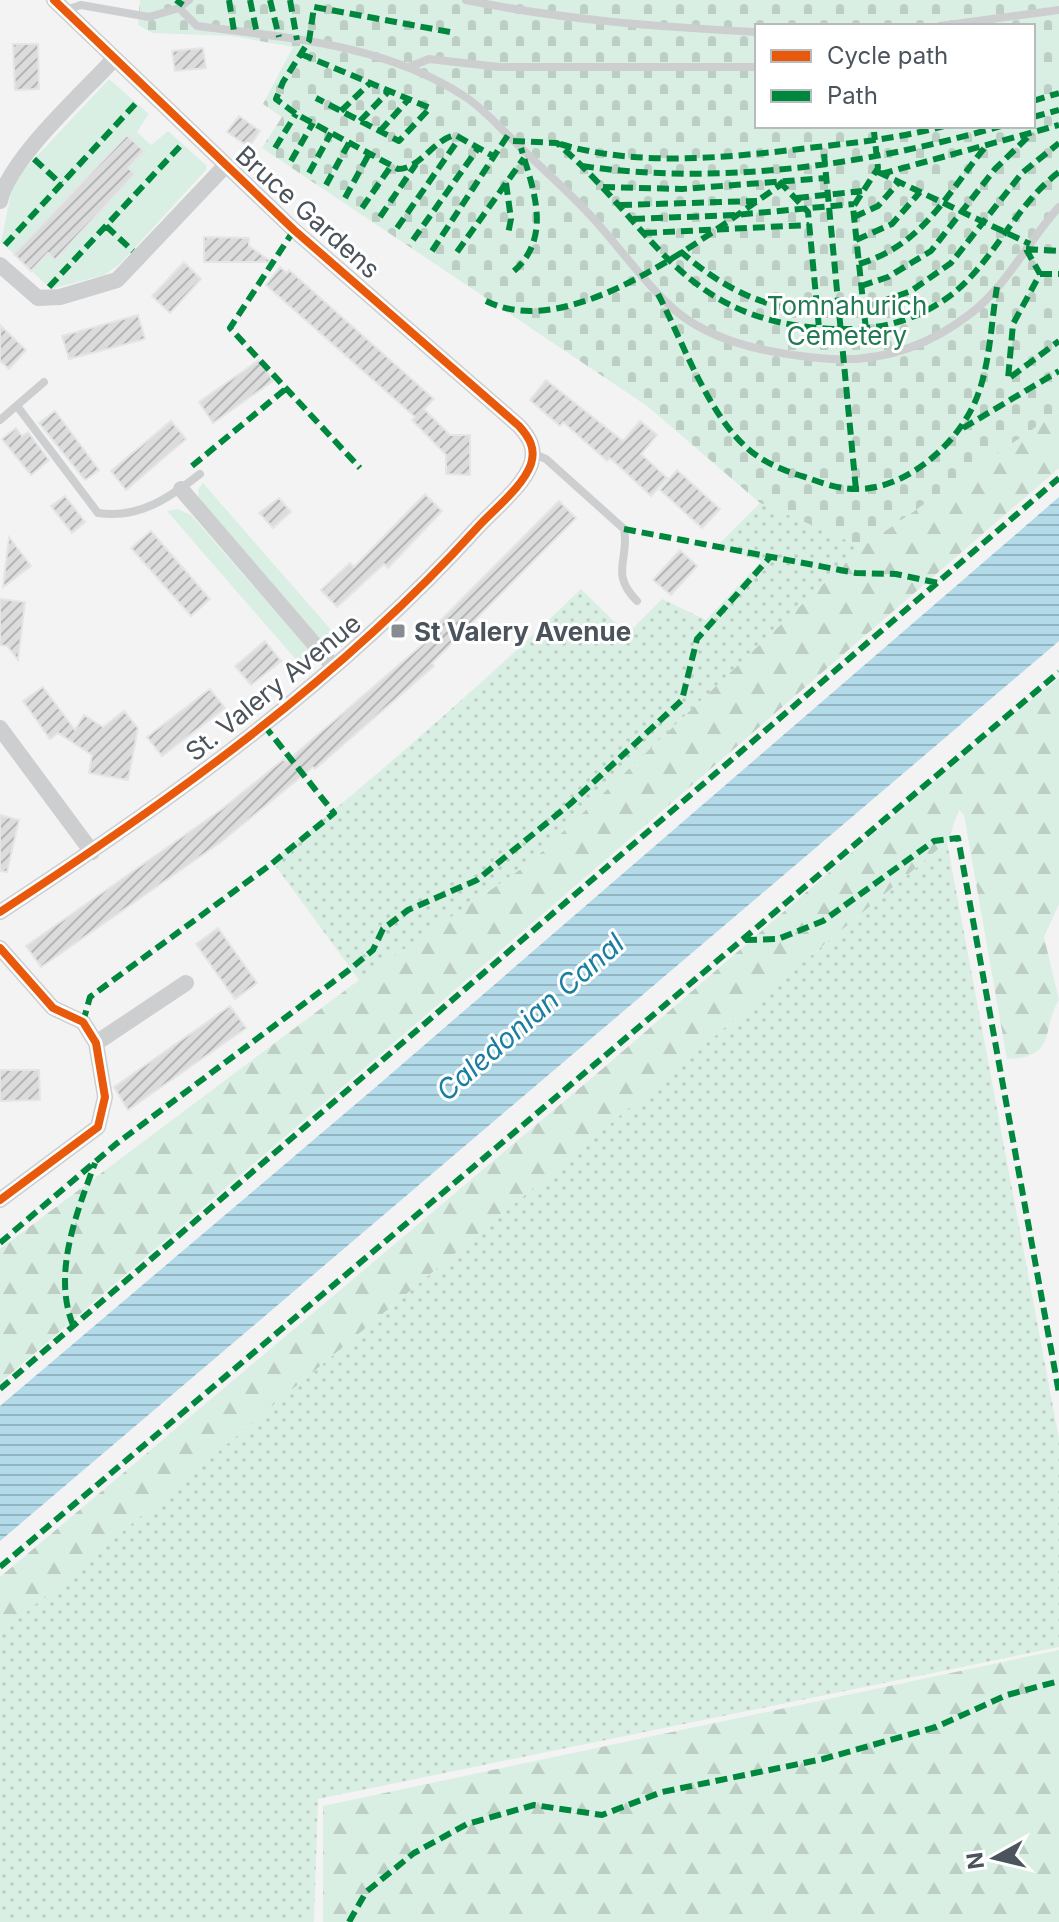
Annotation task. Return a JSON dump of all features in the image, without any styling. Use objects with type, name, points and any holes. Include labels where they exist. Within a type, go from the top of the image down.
[{"type":"street","name":"Bruce Gardens","points":[[60,5],[113,60],[294,230],[519,426],[530,439],[532,453]]},
{"type":"street","points":[[0,201],[3,189],[19,162],[113,60]]},
{"type":"street","name":"Bruce Gardens","points":[[0,265],[38,298],[60,297],[117,280],[226,165]]},
{"type":"street","name":"St. Valery Avenue","points":[[0,912],[92,852],[334,667],[425,584],[523,476],[532,453]]},
{"type":"street","points":[[181,489],[334,667]]},
{"type":"street","points":[[0,728],[92,852]]},
{"type":"street","points":[[0,948],[53,1008],[83,1022],[96,1043],[105,1097],[98,1127],[0,1200]]},
{"type":"street","points":[[96,1043],[186,983]]},
{"type":"lane","points":[[60,5],[81,5],[149,17],[179,8],[189,0]]},
{"type":"lane","points":[[466,0],[636,26],[755,32]]},
{"type":"lane","points":[[179,8],[197,26],[313,42],[373,54],[409,67],[464,96],[488,113],[588,214],[669,306],[699,326],[753,348],[849,361],[873,359],[920,343],[952,326],[988,298],[1059,207]]},
{"type":"lane","points":[[955,24],[1059,10]]},
{"type":"lane","points":[[409,67],[429,59],[499,67],[755,67]]},
{"type":"lane","points":[[0,420],[44,382]]},
{"type":"lane","points":[[17,406],[98,513],[115,515],[139,511],[181,489],[200,474]]},
{"type":"lane","name":"Bruce Gardens","points":[[532,453],[546,459],[624,529],[626,540],[621,575],[626,590],[637,601]]},
{"type":"green space","name":"Tomnahurich Cemetery","points":[[140,0],[1059,0],[1059,411],[862,547],[760,503],[647,406],[262,148],[282,117],[263,104],[293,47],[232,36],[152,33],[138,25]]},
{"type":"green space","points":[[109,79],[149,114],[137,132],[151,145],[168,131],[206,165],[206,170],[120,264],[104,275],[51,289],[1,242],[12,188],[23,171]]},
{"type":"green space","points":[[1059,411],[1059,468],[0,1383],[0,1249],[359,980],[531,862],[862,547]]},
{"type":"green space","points":[[203,483],[339,639],[331,644],[323,642],[199,499],[198,489]]},
{"type":"green space","points":[[760,503],[862,547],[531,862],[359,980],[272,861],[430,728],[581,589],[627,634],[662,599],[706,620],[762,561],[716,547]]},
{"type":"green space","points":[[178,509],[191,515],[312,653],[314,659],[304,669],[167,511]]},
{"type":"green space","points":[[1059,678],[1059,904],[1044,937],[1059,1000],[1041,1047],[1023,1057],[1007,1059],[964,815],[959,810],[947,842],[0,1634],[0,1577],[607,1065],[986,736]]},
{"type":"green space","points":[[947,842],[1059,1439],[1059,1647],[318,1799],[314,1922],[0,1922],[0,1634]]},
{"type":"green space","points":[[1059,1650],[1059,1922],[323,1922],[323,1806]]},
{"type":"water","name":"Caledonian Canal","points":[[1059,497],[1059,641],[0,1541],[0,1406],[377,1086]]},
{"type":"building","points":[[13,44],[38,44],[39,89],[15,90]]},
{"type":"building","points":[[203,48],[206,68],[175,71],[172,51]]},
{"type":"building","points":[[239,116],[260,131],[249,147],[227,132]]},
{"type":"building","points":[[127,135],[144,151],[128,168],[135,174],[55,260],[48,253],[31,271],[14,254]]},
{"type":"building","points":[[204,237],[249,238],[249,246],[272,262],[204,262]]},
{"type":"building","points":[[184,262],[201,279],[170,313],[152,296]]},
{"type":"building","points":[[280,267],[287,273],[289,270],[434,399],[424,409],[450,435],[470,435],[470,475],[446,474],[446,455],[412,420],[415,417],[266,285]]},
{"type":"building","points":[[138,315],[145,339],[69,359],[62,336]]},
{"type":"building","points":[[0,325],[26,350],[9,369],[0,361]]},
{"type":"building","points":[[259,360],[273,381],[213,423],[199,402]]},
{"type":"building","points":[[546,380],[623,441],[640,421],[657,435],[641,454],[667,478],[651,496],[610,458],[607,461],[563,422],[560,426],[530,400]]},
{"type":"building","points":[[55,411],[99,470],[85,480],[39,423]]},
{"type":"building","points":[[171,421],[186,439],[126,490],[111,471]]},
{"type":"building","points":[[16,428],[22,436],[28,432],[49,460],[31,475],[2,439]]},
{"type":"building","points":[[677,470],[720,509],[702,528],[660,490]]},
{"type":"building","points":[[425,494],[442,511],[388,568],[384,564],[337,607],[321,590],[350,563],[354,567]]},
{"type":"building","points":[[65,496],[85,522],[72,533],[51,506]]},
{"type":"building","points":[[279,498],[291,512],[273,528],[259,513]]},
{"type":"building","points":[[559,501],[576,518],[432,663],[434,666],[315,769],[313,767],[221,842],[41,967],[26,946],[222,809],[284,759],[286,762],[437,632],[433,628]]},
{"type":"building","points":[[151,531],[210,599],[191,616],[131,548]]},
{"type":"building","points":[[9,537],[31,566],[3,587]]},
{"type":"building","points":[[680,550],[697,566],[671,595],[653,580]]},
{"type":"building","points":[[0,599],[25,602],[18,660],[7,646],[0,645]]},
{"type":"building","points":[[265,641],[281,661],[251,685],[235,666]]},
{"type":"building","points":[[43,687],[75,730],[84,715],[103,727],[124,711],[138,728],[128,780],[89,773],[92,755],[58,733],[50,739],[23,701]]},
{"type":"building","points":[[210,689],[225,708],[162,756],[147,737]]},
{"type":"building","points":[[0,815],[19,820],[7,872],[0,871]]},
{"type":"building","points":[[218,928],[257,983],[235,999],[196,944]]},
{"type":"building","points":[[230,1006],[246,1028],[128,1110],[114,1087]]},
{"type":"building","points":[[0,1070],[39,1070],[40,1100],[0,1101]]},
{"type":"marked path","points":[[176,0],[183,5]]},
{"type":"marked path","points":[[229,0],[234,31]]},
{"type":"marked path","points":[[250,0],[257,34]]},
{"type":"marked path","points":[[270,0],[279,37]]},
{"type":"marked path","points":[[290,0],[297,40]]},
{"type":"marked path","points":[[450,32],[314,7],[309,41],[276,99],[296,114],[398,169],[413,164],[440,142],[455,135],[493,156]]},
{"type":"marked path","points":[[301,54],[430,108],[399,141],[316,98]]},
{"type":"marked path","points":[[341,111],[369,84]]},
{"type":"marked path","points":[[360,121],[388,92]]},
{"type":"marked path","points":[[1035,100],[1059,93]]},
{"type":"marked path","points":[[380,131],[408,100]]},
{"type":"marked path","points":[[5,245],[137,102]]},
{"type":"marked path","points":[[1035,116],[1059,110]]},
{"type":"marked path","points":[[275,148],[296,114]]},
{"type":"marked path","points":[[291,161],[313,123]]},
{"type":"marked path","points":[[881,174],[1059,125]]},
{"type":"marked path","points":[[560,144],[623,156],[720,157],[865,141],[936,128]]},
{"type":"marked path","points":[[582,166],[687,174],[794,168],[899,152],[994,128]]},
{"type":"marked path","points":[[866,330],[853,207],[878,168],[874,132]]},
{"type":"marked path","points":[[309,173],[331,133]]},
{"type":"marked path","points":[[861,286],[888,277],[931,251],[995,169],[1032,133]]},
{"type":"marked path","points":[[432,251],[508,135]]},
{"type":"marked path","points":[[397,228],[461,136]]},
{"type":"marked path","points":[[513,141],[557,143],[700,287],[733,306],[772,321],[837,329],[870,328],[902,321],[947,298],[963,285],[1029,202],[1059,172]]},
{"type":"marked path","points":[[49,287],[183,143]]},
{"type":"marked path","points":[[326,185],[349,143]]},
{"type":"marked path","points":[[863,308],[911,291],[951,263],[1022,173],[1059,143]]},
{"type":"marked path","points":[[859,264],[881,255],[917,231],[986,146]]},
{"type":"marked path","points":[[413,240],[479,147]]},
{"type":"marked path","points":[[514,271],[526,258],[533,243],[537,213],[521,148]]},
{"type":"marked path","points":[[345,198],[369,154]]},
{"type":"marked path","points":[[824,154],[856,490]]},
{"type":"marked path","points":[[457,252],[524,158]]},
{"type":"marked path","points":[[34,159],[61,184]]},
{"type":"marked path","points":[[380,217],[416,164]]},
{"type":"marked path","points":[[362,208],[391,166]]},
{"type":"marked path","points":[[878,172],[1030,244]]},
{"type":"marked path","points":[[603,187],[682,189],[826,178]]},
{"type":"marked path","points":[[779,181],[808,212],[819,328]]},
{"type":"marked path","points":[[854,217],[878,206],[899,182]]},
{"type":"marked path","points":[[506,183],[511,219],[508,234]]},
{"type":"marked path","points":[[486,301],[521,311],[559,308],[600,296],[680,253],[782,184]]},
{"type":"marked path","points":[[797,198],[862,191]]},
{"type":"marked path","points":[[856,240],[892,224],[920,192]]},
{"type":"marked path","points":[[620,205],[757,201]]},
{"type":"marked path","points":[[633,219],[735,215],[854,204]]},
{"type":"marked path","points":[[645,233],[809,225]]},
{"type":"marked path","points":[[106,226],[133,251]]},
{"type":"marked path","points":[[294,230],[230,328],[360,468]]},
{"type":"marked path","points":[[1026,249],[1040,274],[1013,324],[1008,379],[1059,341]]},
{"type":"marked path","points":[[1026,249],[1059,251]]},
{"type":"marked path","points":[[680,251],[711,275],[744,294],[779,306],[818,312]]},
{"type":"marked path","points":[[1040,274],[1059,274]]},
{"type":"marked path","points":[[658,294],[707,395],[719,415],[746,447],[766,462],[789,472],[832,486],[859,489],[877,487],[912,472],[943,448],[967,418],[984,375],[997,287]]},
{"type":"marked path","points":[[963,428],[1059,371]]},
{"type":"marked path","points":[[192,466],[288,387]]},
{"type":"marked path","points":[[0,1389],[1059,478]]},
{"type":"marked path","points":[[624,529],[856,573],[896,574],[938,583]]},
{"type":"marked path","points":[[0,1243],[116,1144],[349,970],[373,950],[383,929],[408,910],[477,880],[570,804],[682,700],[697,639],[771,556]]},
{"type":"marked path","points":[[0,1567],[1059,672]]},
{"type":"marked path","points":[[83,1022],[90,997],[270,865],[334,813],[263,724]]},
{"type":"marked path","points":[[745,940],[778,939],[823,921],[934,841],[958,838],[1059,1393]]},
{"type":"marked path","points":[[73,1325],[67,1305],[66,1264],[75,1222],[95,1163]]},
{"type":"marked path","points":[[349,1922],[366,1892],[414,1853],[467,1824],[534,1805],[602,1815],[662,1792],[823,1759],[936,1727],[1007,1695],[1059,1681]]},
{"type":"cycle path","points":[[0,912],[127,827],[250,736],[310,687],[368,637],[515,490],[527,473],[533,453],[531,443],[519,426],[294,230],[54,0]]},
{"type":"cycle path","points":[[0,948],[53,1008],[83,1022],[96,1043],[105,1097],[98,1127],[0,1200]]},
{"type":"place","name":"St Valery Avenue","points":[[398,631]]}]
